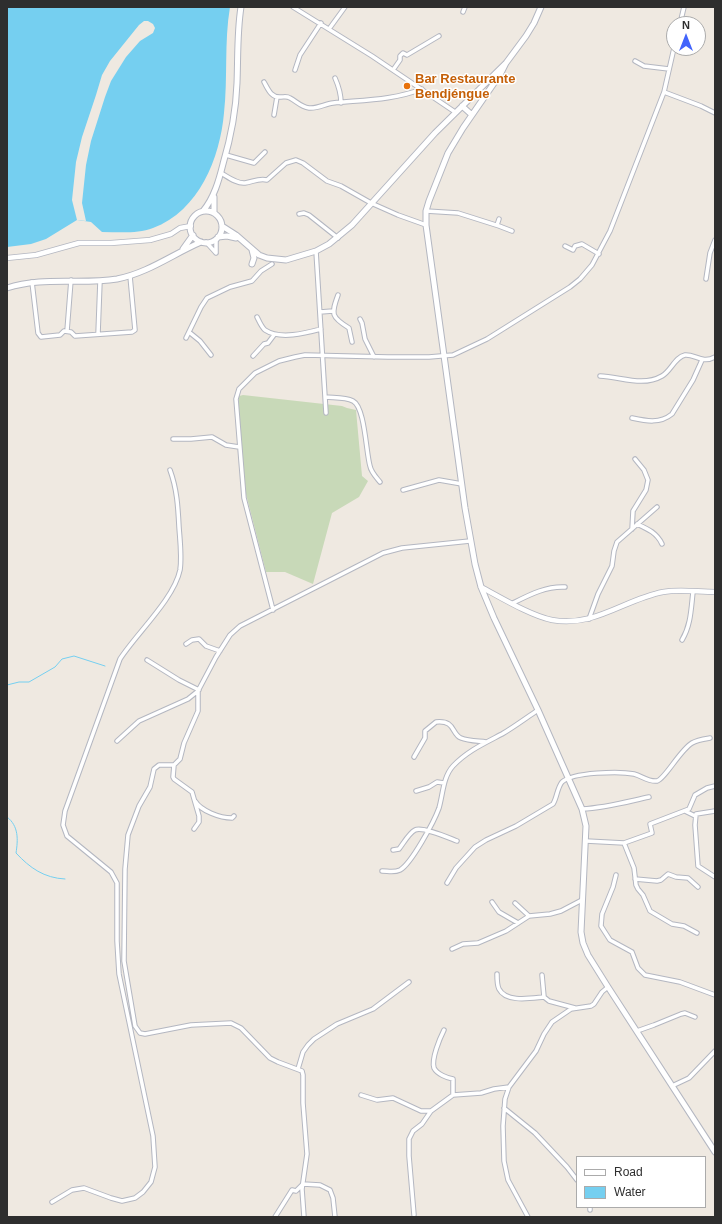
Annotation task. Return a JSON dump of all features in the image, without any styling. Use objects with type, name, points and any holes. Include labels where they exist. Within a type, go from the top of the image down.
[{"type":"main road","points":[[204,212],[209,204],[221,173],[233,127],[237,84],[238,30],[241,7]]},
{"type":"main road","points":[[222,226],[263,257],[276,259],[286,260],[316,251],[338,238],[352,225],[455,112],[506,63],[526,36],[541,7]]},
{"type":"main road","points":[[506,63],[501,73],[448,152],[433,188],[426,211],[426,225],[470,541],[481,587],[582,809],[586,826],[581,932],[583,943],[588,955],[608,987],[714,1150]]},
{"type":"main road","points":[[462,106],[472,115]]},
{"type":"main road","points":[[214,192],[214,213]]},
{"type":"main road","points":[[203,242],[193,235],[191,226],[195,216],[204,212],[214,213],[220,218],[222,226],[221,232],[217,238]]},
{"type":"main road","points":[[179,252],[193,235]]},
{"type":"main road","points":[[7,288],[32,282],[71,280],[100,281],[130,276],[203,242],[230,236],[239,239]]},
{"type":"main road","points":[[252,249],[254,255],[252,264]]},
{"type":"street","points":[[293,7],[321,23],[455,112]]},
{"type":"street","points":[[329,29],[345,7]]},
{"type":"street","points":[[463,12],[465,7]]},
{"type":"street","points":[[294,70],[300,54],[321,23]]},
{"type":"street","points":[[393,70],[403,53],[407,55],[439,36]]},
{"type":"street","points":[[273,610],[244,498],[236,399],[239,389],[254,374],[279,361],[304,355],[374,357],[453,355],[474,345],[570,287],[580,279],[599,254],[610,231],[664,92],[672,56]]},
{"type":"street","points":[[635,60],[644,66],[669,69]]},
{"type":"street","points":[[335,78],[339,85],[340,103]]},
{"type":"street","points":[[264,82],[268,92],[277,97],[289,97],[303,106],[310,108],[326,104],[368,100],[406,94],[422,89]]},
{"type":"street","points":[[664,92],[715,113]]},
{"type":"street","points":[[274,115],[277,97]]},
{"type":"street","points":[[226,155],[254,162],[265,152]]},
{"type":"street","points":[[221,173],[242,183],[260,179],[267,180],[286,163],[296,160],[303,163],[322,179],[341,186],[371,203],[398,215],[426,225]]},
{"type":"street","points":[[426,211],[458,214],[497,225],[512,231]]},
{"type":"street","points":[[298,214],[304,213],[309,215],[338,238]]},
{"type":"street","points":[[497,225],[499,219]]},
{"type":"street","points":[[7,258],[36,255],[79,244],[150,240],[171,234],[180,228],[191,226]]},
{"type":"street","points":[[203,242],[216,253],[217,238]]},
{"type":"street","points":[[706,279],[710,253],[715,240]]},
{"type":"street","points":[[565,246],[573,250],[575,246],[582,244],[599,254]]},
{"type":"street","points":[[316,251],[326,412]]},
{"type":"street","points":[[186,338],[207,298],[230,287],[252,282],[261,271],[272,264]]},
{"type":"street","points":[[32,282],[39,336],[60,335],[64,331],[67,331],[71,332],[75,336],[132,332],[135,330],[130,276]]},
{"type":"street","points":[[67,331],[71,280]]},
{"type":"street","points":[[98,334],[100,281]]},
{"type":"street","points":[[338,295],[333,315],[338,321],[349,328],[352,342]]},
{"type":"street","points":[[320,312],[333,311]]},
{"type":"street","points":[[257,317],[264,330],[274,335],[298,335],[321,329]]},
{"type":"street","points":[[360,319],[365,339],[374,357]]},
{"type":"street","points":[[189,332],[200,341],[211,355]]},
{"type":"street","points":[[253,356],[264,344],[268,343],[274,335]]},
{"type":"street","points":[[600,376],[636,382],[654,380],[668,371],[679,358],[684,356],[688,355],[702,360],[715,357]]},
{"type":"street","points":[[632,418],[648,422],[667,418],[672,414],[693,380],[702,360]]},
{"type":"street","points":[[325,397],[354,401],[359,406],[366,437],[370,468],[380,482]]},
{"type":"street","points":[[173,439],[212,437],[226,445],[239,447]]},
{"type":"street","points":[[632,529],[633,511],[646,490],[648,480],[644,470],[635,458]]},
{"type":"street","points":[[52,1202],[72,1190],[84,1188],[122,1201],[135,1198],[152,1182],[155,1167],[153,1136],[120,974],[117,942],[117,883],[111,872],[67,836],[63,825],[65,811],[120,659],[129,645],[156,613],[174,586],[178,576],[180,561],[177,489],[170,470]]},
{"type":"street","points":[[403,490],[439,480],[462,484]]},
{"type":"street","points":[[589,619],[600,590],[612,566],[617,542],[657,507]]},
{"type":"street","points":[[638,524],[654,532],[662,544]]},
{"type":"street","points":[[118,741],[139,721],[188,699],[199,690],[220,651],[234,631],[240,626],[312,590],[341,573],[383,553],[402,548],[470,541]]},
{"type":"street","points":[[513,603],[544,589],[554,586],[564,587]]},
{"type":"street","points":[[481,587],[537,615],[553,620],[574,622],[589,619],[664,592],[715,592]]},
{"type":"street","points":[[682,640],[689,625],[693,592]]},
{"type":"street","points":[[186,644],[192,640],[199,640],[206,646],[220,651]]},
{"type":"street","points":[[148,660],[179,680],[199,690]]},
{"type":"street","points":[[194,829],[199,822],[199,816],[192,792],[173,777],[174,765],[180,759],[184,743],[198,711],[199,690]]},
{"type":"street","points":[[382,871],[394,872],[400,870],[420,846],[438,810],[444,783],[453,766],[466,754],[503,734],[538,710]]},
{"type":"street","points":[[414,758],[425,738],[425,731],[436,722],[445,723],[451,726],[460,738],[487,742]]},
{"type":"street","points":[[447,883],[464,858],[476,847],[486,840],[516,826],[552,804],[555,800],[560,785],[569,778],[613,772],[637,774],[650,781],[657,781],[664,776],[678,756],[692,743],[710,738]]},
{"type":"street","points":[[174,765],[159,765],[154,769],[150,788],[139,806],[128,839],[125,869],[124,961],[135,1026],[140,1032],[145,1034],[191,1025],[231,1023],[241,1028],[270,1058],[298,1069],[303,1073],[303,1103],[307,1147],[303,1184],[304,1217]]},
{"type":"street","points":[[416,790],[429,787],[437,782],[444,783]]},
{"type":"street","points":[[586,841],[624,843],[652,833],[650,824],[685,811],[690,808],[694,795],[707,788],[715,786]]},
{"type":"street","points":[[582,809],[625,803],[649,797]]},
{"type":"street","points":[[194,800],[202,808],[226,818],[232,818],[234,816]]},
{"type":"street","points":[[685,811],[695,816]]},
{"type":"street","points":[[695,816],[699,813],[715,811]]},
{"type":"street","points":[[695,816],[698,866],[715,877]]},
{"type":"street","points":[[393,850],[399,849],[415,830],[428,831],[457,841]]},
{"type":"street","points":[[624,843],[634,868],[635,880],[638,889],[643,895],[652,913],[672,924],[684,926],[697,933]]},
{"type":"street","points":[[635,880],[661,880],[667,874],[671,874],[676,877],[688,878],[698,887]]},
{"type":"street","points":[[616,875],[613,887],[602,914],[601,926],[610,940],[632,952],[638,968],[645,975],[680,982],[715,994]]},
{"type":"street","points":[[452,948],[463,944],[478,943],[506,931],[529,916],[556,912],[582,900]]},
{"type":"street","points":[[492,902],[499,912],[518,923]]},
{"type":"street","points":[[515,903],[529,916]]},
{"type":"street","points":[[497,974],[499,990],[505,995],[522,999],[544,997],[576,1009]]},
{"type":"street","points":[[542,975],[544,997]]},
{"type":"street","points":[[298,1069],[303,1052],[319,1035],[337,1024],[373,1009],[409,982]]},
{"type":"street","points":[[528,1217],[508,1180],[504,1161],[504,1108],[509,1087],[536,1051],[544,1034],[552,1022],[565,1012],[591,1006],[608,987]]},
{"type":"street","points":[[637,1031],[685,1013],[695,1017]]},
{"type":"street","points":[[444,1030],[437,1046],[434,1066],[436,1070],[446,1077],[453,1079],[453,1096]]},
{"type":"street","points":[[672,1086],[689,1078],[715,1051]]},
{"type":"street","points":[[414,1215],[410,1176],[409,1139],[413,1131],[422,1124],[430,1111],[453,1096],[481,1093],[509,1087]]},
{"type":"street","points":[[361,1095],[377,1100],[393,1098],[421,1111],[430,1111]]},
{"type":"street","points":[[504,1108],[535,1133],[576,1179]]},
{"type":"street","points":[[275,1217],[292,1190],[296,1191],[303,1184],[320,1185],[330,1190],[333,1198],[335,1217]]},
{"type":"green space","points":[[243,395],[342,406],[356,410],[362,476],[368,481],[359,497],[332,513],[313,584],[285,572],[266,572],[246,494],[238,409],[239,396]]},
{"type":"water","points":[[7,7],[230,7],[227,33],[224,113],[218,148],[204,181],[195,196],[183,209],[169,220],[147,230],[102,232],[91,222],[77,220],[46,239],[31,244],[7,247]]},
{"type":"pier","points":[[144,21],[148,21],[153,24],[155,28],[153,33],[140,41],[126,57],[111,81],[105,97],[91,141],[86,165],[82,203],[86,221],[77,220],[72,200],[76,162],[82,137],[102,75],[110,61],[139,25]]},
{"type":"waterway","points":[[7,685],[19,682],[29,682],[55,667],[62,659],[74,656],[105,666]]},
{"type":"waterway","points":[[7,817],[16,829],[16,853],[32,868],[50,877],[65,879]]},
{"type":"place","name":"Bar Restaurante Bendjéngue","points":[[407,86]]}]
